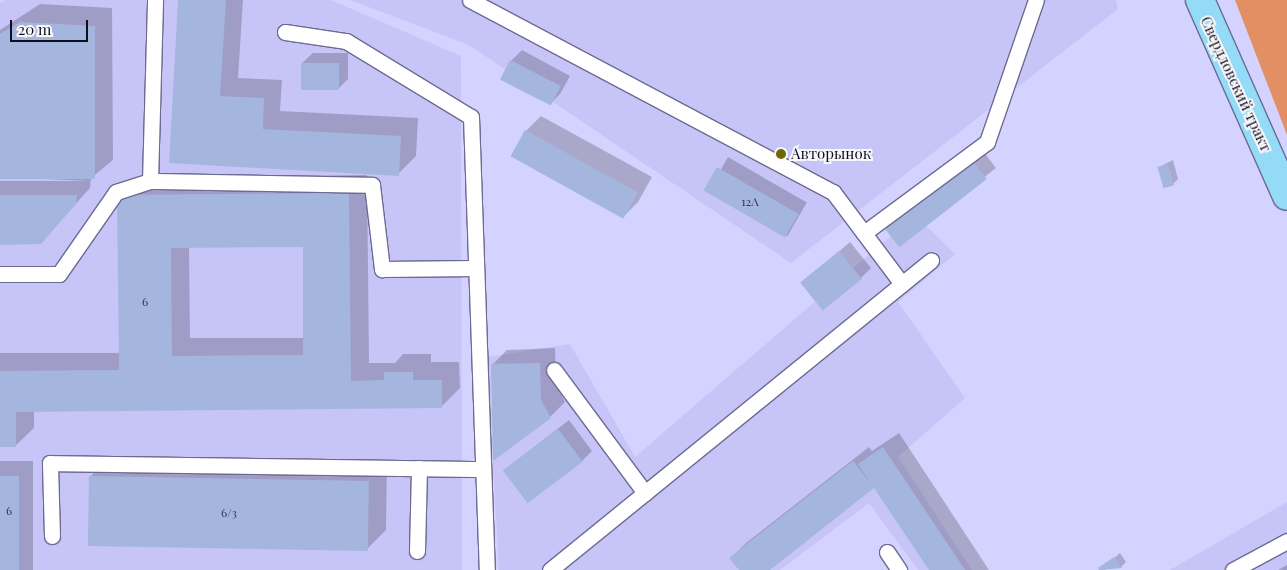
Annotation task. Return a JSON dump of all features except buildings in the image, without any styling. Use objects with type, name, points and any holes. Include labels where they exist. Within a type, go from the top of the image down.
[{"type":"main road","name":"Свердловский тракт","points":[[1200,0],[1285,190]]},
{"type":"lane","points":[[150,181],[155,0]]},
{"type":"lane","points":[[470,0],[833,192],[902,284]]},
{"type":"lane","points":[[864,233],[987,142],[1036,0]]},
{"type":"lane","points":[[285,32],[346,41],[471,116],[486,570]]},
{"type":"lane","points":[[0,274],[59,274],[116,192],[150,181],[372,185],[382,269],[476,268]]},
{"type":"lane","points":[[550,570],[931,260]]},
{"type":"lane","points":[[554,370],[646,493]]},
{"type":"lane","points":[[52,536],[50,463],[483,469]]},
{"type":"lane","points":[[417,551],[419,468]]},
{"type":"lane","points":[[1233,570],[1287,541]]},
{"type":"lane","points":[[887,552],[899,570]]},
{"type":"shaded area","points":[[5,0],[331,0],[461,56],[462,570],[0,570],[0,3]]},
{"type":"shaded area","name":"Авторынок","points":[[350,0],[1116,0],[1118,9],[791,263],[469,45]]},
{"type":"shaded area","points":[[1235,0],[1287,0],[1287,135]]},
{"type":"shaded area","points":[[915,215],[955,254],[898,302],[965,398],[898,457],[972,570],[918,570],[869,503],[780,570],[499,570],[487,357],[570,344],[635,457]]},
{"type":"shaded area","points":[[1287,502],[1287,570],[1170,570]]},
{"type":"place","name":"Авторынок","points":[[781,154]]}]
